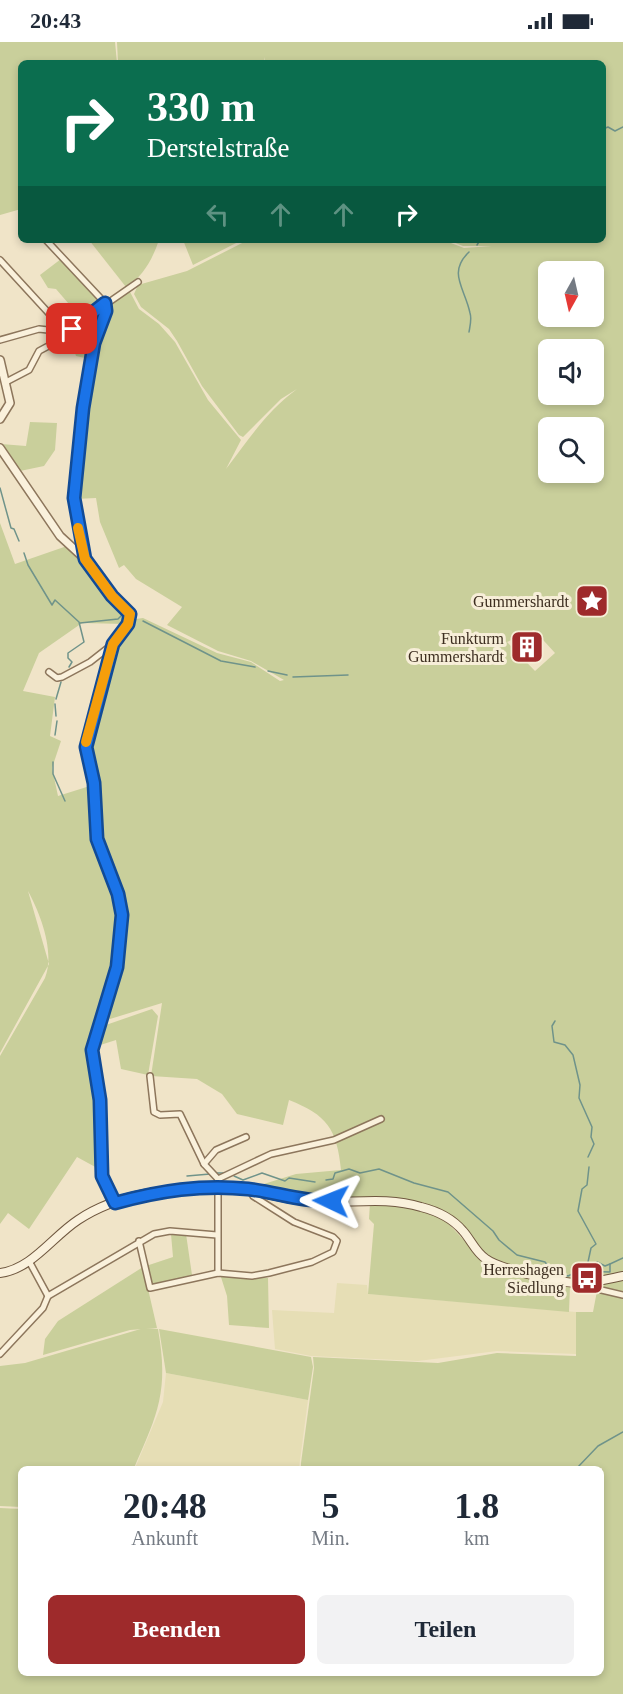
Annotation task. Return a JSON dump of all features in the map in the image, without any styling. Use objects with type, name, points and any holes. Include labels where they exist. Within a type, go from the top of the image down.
[{"type":"main road","points":[[0,1273],[29,1261],[78,1220],[115,1203],[162,1190],[218,1183],[305,1201],[393,1201],[420,1206],[445,1216],[462,1229],[487,1260],[574,1283],[623,1276]]},
{"type":"street","points":[[49,243],[105,303],[106,311],[93,353],[75,473],[75,507],[85,559]]},
{"type":"street","points":[[0,260],[66,332]]},
{"type":"street","points":[[0,340],[39,329],[66,332],[138,282]]},
{"type":"street","points":[[6,382],[32,366],[39,351],[67,336],[66,332]]},
{"type":"street","points":[[0,360],[10,403],[0,419]]},
{"type":"street","points":[[0,448],[60,536],[85,559],[112,596],[130,614],[128,624],[113,644],[90,662],[62,677],[52,676],[49,672]]},
{"type":"street","points":[[113,644],[86,747],[94,783],[97,839],[118,894],[122,915],[120,956],[92,1050],[100,1100],[102,1176],[115,1203]]},
{"type":"street","points":[[150,1076],[154,1112],[160,1115],[180,1114],[204,1164],[218,1183],[218,1273]]},
{"type":"street","points":[[218,1183],[271,1154],[334,1140],[381,1119]]},
{"type":"street","points":[[204,1164],[216,1150],[246,1137]]},
{"type":"street","points":[[139,1241],[150,1288],[218,1273],[252,1276],[297,1267],[333,1252],[336,1246],[333,1237],[279,1214],[253,1196],[250,1189]]},
{"type":"street","points":[[0,1354],[44,1308],[48,1296],[139,1241],[162,1232],[218,1235]]},
{"type":"street","points":[[29,1261],[48,1296]]},
{"type":"street","points":[[574,1283],[623,1295]]},
{"type":"shaded area","points":[[337,1283],[367,1285],[368,1294],[576,1312],[576,1354],[497,1351],[418,1361],[311,1356],[275,1349],[272,1310],[334,1313]]},
{"type":"shaded area","points":[[166,1373],[308,1400],[299,1466],[136,1466],[163,1402]]},
{"type":"green space","points":[[0,42],[115,42],[117,60],[18,60],[18,210],[0,215]]},
{"type":"green space","points":[[117,42],[623,42],[623,1274],[573,1281],[504,1264],[486,1256],[463,1228],[419,1204],[306,1198],[254,1187],[296,1174],[341,1170],[337,1144],[328,1125],[313,1112],[289,1100],[283,1125],[237,1114],[222,1094],[197,1079],[151,1076],[162,1003],[110,1019],[106,1015],[124,943],[125,913],[102,852],[97,787],[89,753],[117,640],[136,619],[143,618],[217,653],[251,662],[280,681],[284,680],[251,661],[218,651],[167,625],[182,607],[136,579],[124,565],[119,568],[100,522],[96,498],[75,499],[76,473],[95,343],[109,311],[107,303],[129,290],[139,309],[159,324],[175,342],[208,400],[241,440],[226,469],[267,417],[297,389],[281,399],[243,437],[239,435],[202,386],[169,329],[141,307],[134,294],[138,285],[187,271],[242,243],[451,243],[464,248],[492,246],[463,246],[456,243],[606,243],[606,60],[264,60],[265,57],[264,60],[118,60]],"holes":[[[534,630],[555,653],[535,671],[507,642]]]},
{"type":"green space","points":[[91,243],[158,243],[147,266],[126,287]]},
{"type":"green space","points":[[184,243],[236,243],[193,265]]},
{"type":"green space","points":[[61,259],[102,303],[81,318],[56,289],[48,288],[40,275]]},
{"type":"green space","points":[[102,309],[105,311],[97,326],[89,359],[76,356],[69,334]]},
{"type":"green space","points":[[30,422],[57,423],[55,450],[44,466],[20,471],[1,444],[26,446]]},
{"type":"green space","points":[[0,523],[15,564],[67,546],[126,611],[128,617],[125,624],[82,623],[39,653],[23,691],[55,697],[50,736],[61,741],[52,768],[58,796],[93,785],[95,839],[117,899],[120,918],[115,966],[90,1049],[98,1106],[99,1169],[77,1157],[29,1229],[8,1213],[0,1224],[0,1056],[45,978],[48,966],[0,1053]],"holes":[[[28,891],[38,911],[45,934],[48,961]]]},
{"type":"green space","points":[[152,1009],[158,1016],[148,1075],[121,1069],[116,1040],[94,1047],[103,1026]]},
{"type":"green space","points":[[370,1203],[417,1209],[444,1219],[477,1254],[570,1286],[569,1312],[368,1294],[374,1224],[369,1219]]},
{"type":"green space","points":[[171,1234],[186,1234],[192,1275],[151,1286],[146,1266],[173,1257]]},
{"type":"green space","points":[[143,1267],[157,1328],[130,1330],[43,1355],[45,1339],[58,1321]]},
{"type":"green space","points":[[220,1274],[268,1278],[269,1328],[229,1325],[227,1296]]},
{"type":"green space","points":[[623,1278],[623,1694],[0,1694],[0,1508],[18,1509],[18,1676],[604,1676],[604,1466],[301,1466],[314,1368],[313,1357],[438,1363],[497,1353],[576,1356],[576,1312],[593,1312],[597,1291],[589,1285]]},
{"type":"green space","points":[[144,1328],[158,1329],[162,1386],[155,1416],[135,1466],[18,1466],[18,1507],[0,1506],[0,1366],[25,1363]]},
{"type":"green space","points":[[159,1329],[311,1357],[313,1367],[308,1400],[166,1373]]},
{"type":"waterway","points":[[606,128],[615,131],[623,127]]},
{"type":"waterway","points":[[469,252],[459,267],[458,274],[471,315],[469,332]]},
{"type":"waterway","points":[[0,488],[11,528],[14,529],[19,541]]},
{"type":"waterway","points":[[24,553],[28,565],[52,605],[55,600],[79,622],[84,642],[68,653],[68,658],[72,662],[69,667]]},
{"type":"waterway","points":[[80,623],[118,619],[122,615],[126,618]]},
{"type":"waterway","points":[[143,621],[221,661],[255,667]]},
{"type":"waterway","points":[[268,671],[287,675]]},
{"type":"waterway","points":[[293,677],[348,675]]},
{"type":"waterway","points":[[56,699],[61,682]]},
{"type":"waterway","points":[[55,704],[56,716]]},
{"type":"waterway","points":[[55,735],[57,721]]},
{"type":"waterway","points":[[53,762],[53,774],[65,801]]},
{"type":"waterway","points":[[555,1021],[552,1026],[554,1042],[565,1045],[573,1055],[580,1085],[579,1098],[592,1127],[591,1137],[594,1144],[588,1157]]},
{"type":"waterway","points":[[588,1262],[591,1248],[596,1244],[578,1211],[582,1189],[587,1185],[589,1167]]},
{"type":"waterway","points":[[326,1180],[333,1179],[335,1173],[349,1169],[360,1173],[379,1169],[414,1183],[448,1192],[517,1255],[545,1262],[552,1271],[568,1276],[579,1271],[610,1272],[610,1264],[623,1258]]},
{"type":"waterway","points":[[216,1173],[227,1173]]},
{"type":"waterway","points":[[234,1176],[243,1180],[262,1173],[285,1181],[289,1178],[315,1182]]},
{"type":"waterway","points":[[187,1176],[210,1174]]},
{"type":"waterway","points":[[597,1262],[605,1266],[610,1264]]},
{"type":"waterway","points":[[579,1466],[598,1446],[623,1432]]},
{"type":"slow traffic","points":[[78,528],[85,559],[112,596],[130,614],[128,624],[113,644],[97,695],[96,709],[86,742]]},
{"type":"place","name":"Gummershardt","points":[[592,601]]},
{"type":"place","name":"Funkturm Gummershardt","points":[[527,647]]},
{"type":"place","name":"Herreshagen Siedlung","points":[[587,1278]]},
{"type":"route","points":[[72,329],[105,303],[106,311],[94,343],[80,426],[74,498],[77,525],[85,559],[112,596],[130,614],[128,624],[113,644],[97,695],[96,709],[86,747],[94,783],[97,839],[118,894],[122,915],[120,956],[92,1050],[100,1100],[101,1165],[104,1184],[115,1203],[162,1190],[218,1187],[250,1189],[305,1201],[331,1201]]}]
